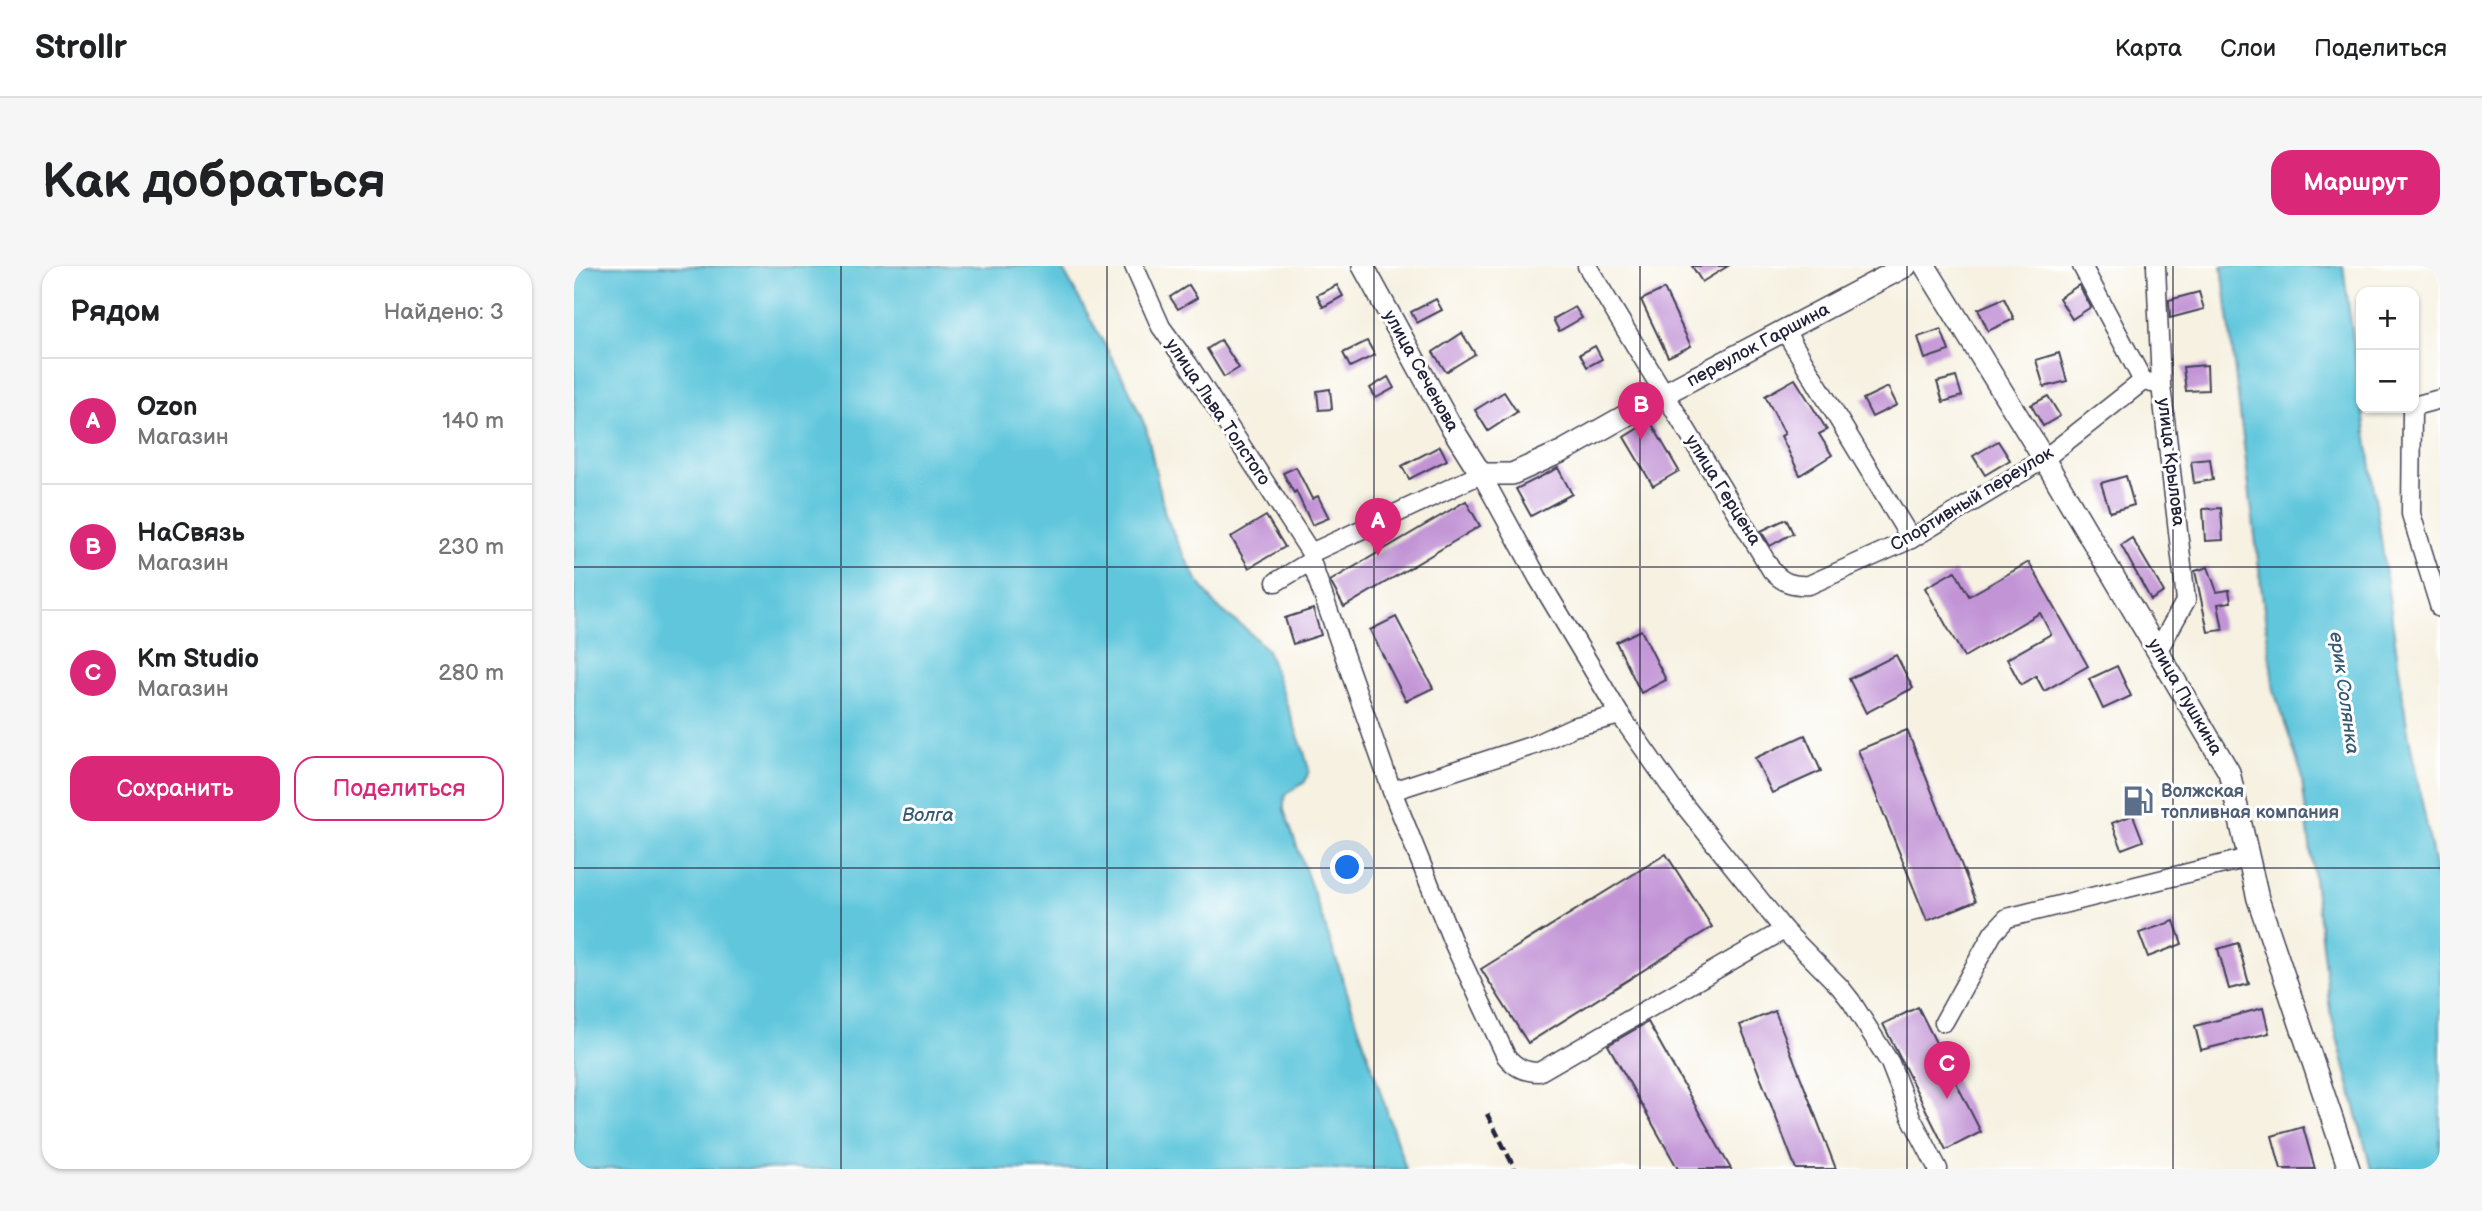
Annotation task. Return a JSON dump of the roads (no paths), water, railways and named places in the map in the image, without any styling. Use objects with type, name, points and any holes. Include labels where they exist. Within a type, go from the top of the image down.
[{"type":"main road","name":"улица Сеченова","points":[[1363,266],[1449,423],[1481,474]]},
{"type":"main road","name":"переулок Гаршина","points":[[1481,474],[1512,474],[1563,451],[1664,394],[1906,266]]},
{"type":"main road","name":"улица Пушкина","points":[[1926,266],[2229,772],[2258,899],[2349,1169]]},
{"type":"street","name":"улица Льва Толстого","points":[[1134,266],[1161,327],[1311,557],[1392,791],[1451,940],[1506,1056],[1521,1069],[1539,1072],[1784,930]]},
{"type":"street","name":"улица Герцена","points":[[1587,266],[1772,570]]},
{"type":"street","points":[[2082,266],[2152,383]]},
{"type":"street","name":"улица Крылова","points":[[2156,266],[2152,383],[2186,600],[2158,650]]},
{"type":"street","points":[[1785,331],[1912,538]]},
{"type":"street","name":"Спортивный переулок","points":[[1772,570],[1788,583],[1809,585],[1912,538],[2044,459],[2152,383]]},
{"type":"street","points":[[2419,405],[2440,399]]},
{"type":"street","points":[[2413,413],[2411,514],[2440,608]]},
{"type":"street","name":"переулок Гаршина","points":[[1276,582],[1311,557],[1481,474]]},
{"type":"street","points":[[1481,474],[1538,578],[1620,715],[1680,800],[1784,930],[1840,987],[1850,1001],[1889,1063],[1911,1117],[1938,1169]]},
{"type":"street","points":[[1392,791],[1534,745],[1573,727],[1620,715]]},
{"type":"street","points":[[1944,1022],[1993,933],[2007,918],[2248,858]]},
{"type":"water","name":"Волга","points":[[574,266],[1061,266],[1128,387],[1146,428],[1165,514],[1196,578],[1216,606],[1267,650],[1309,770],[1305,782],[1287,794],[1284,810],[1406,1169],[574,1169]]},
{"type":"water","name":"ерик Солянка","points":[[2222,266],[2343,266],[2356,360],[2356,413],[2363,413],[2407,727],[2440,892],[2440,1169],[2371,1169],[2330,1010],[2301,772],[2274,691]]},
{"type":"railway","points":[[1487,1114],[1515,1169]]},
{"type":"place","name":"НаСвязь","points":[[1641,440]]},
{"type":"place","name":"Ozon","points":[[1378,556]]},
{"type":"place","name":"Волжская топливная компания","points":[[2138,801]]},
{"type":"place","name":"Кm Studio","points":[[1947,1099]]}]
